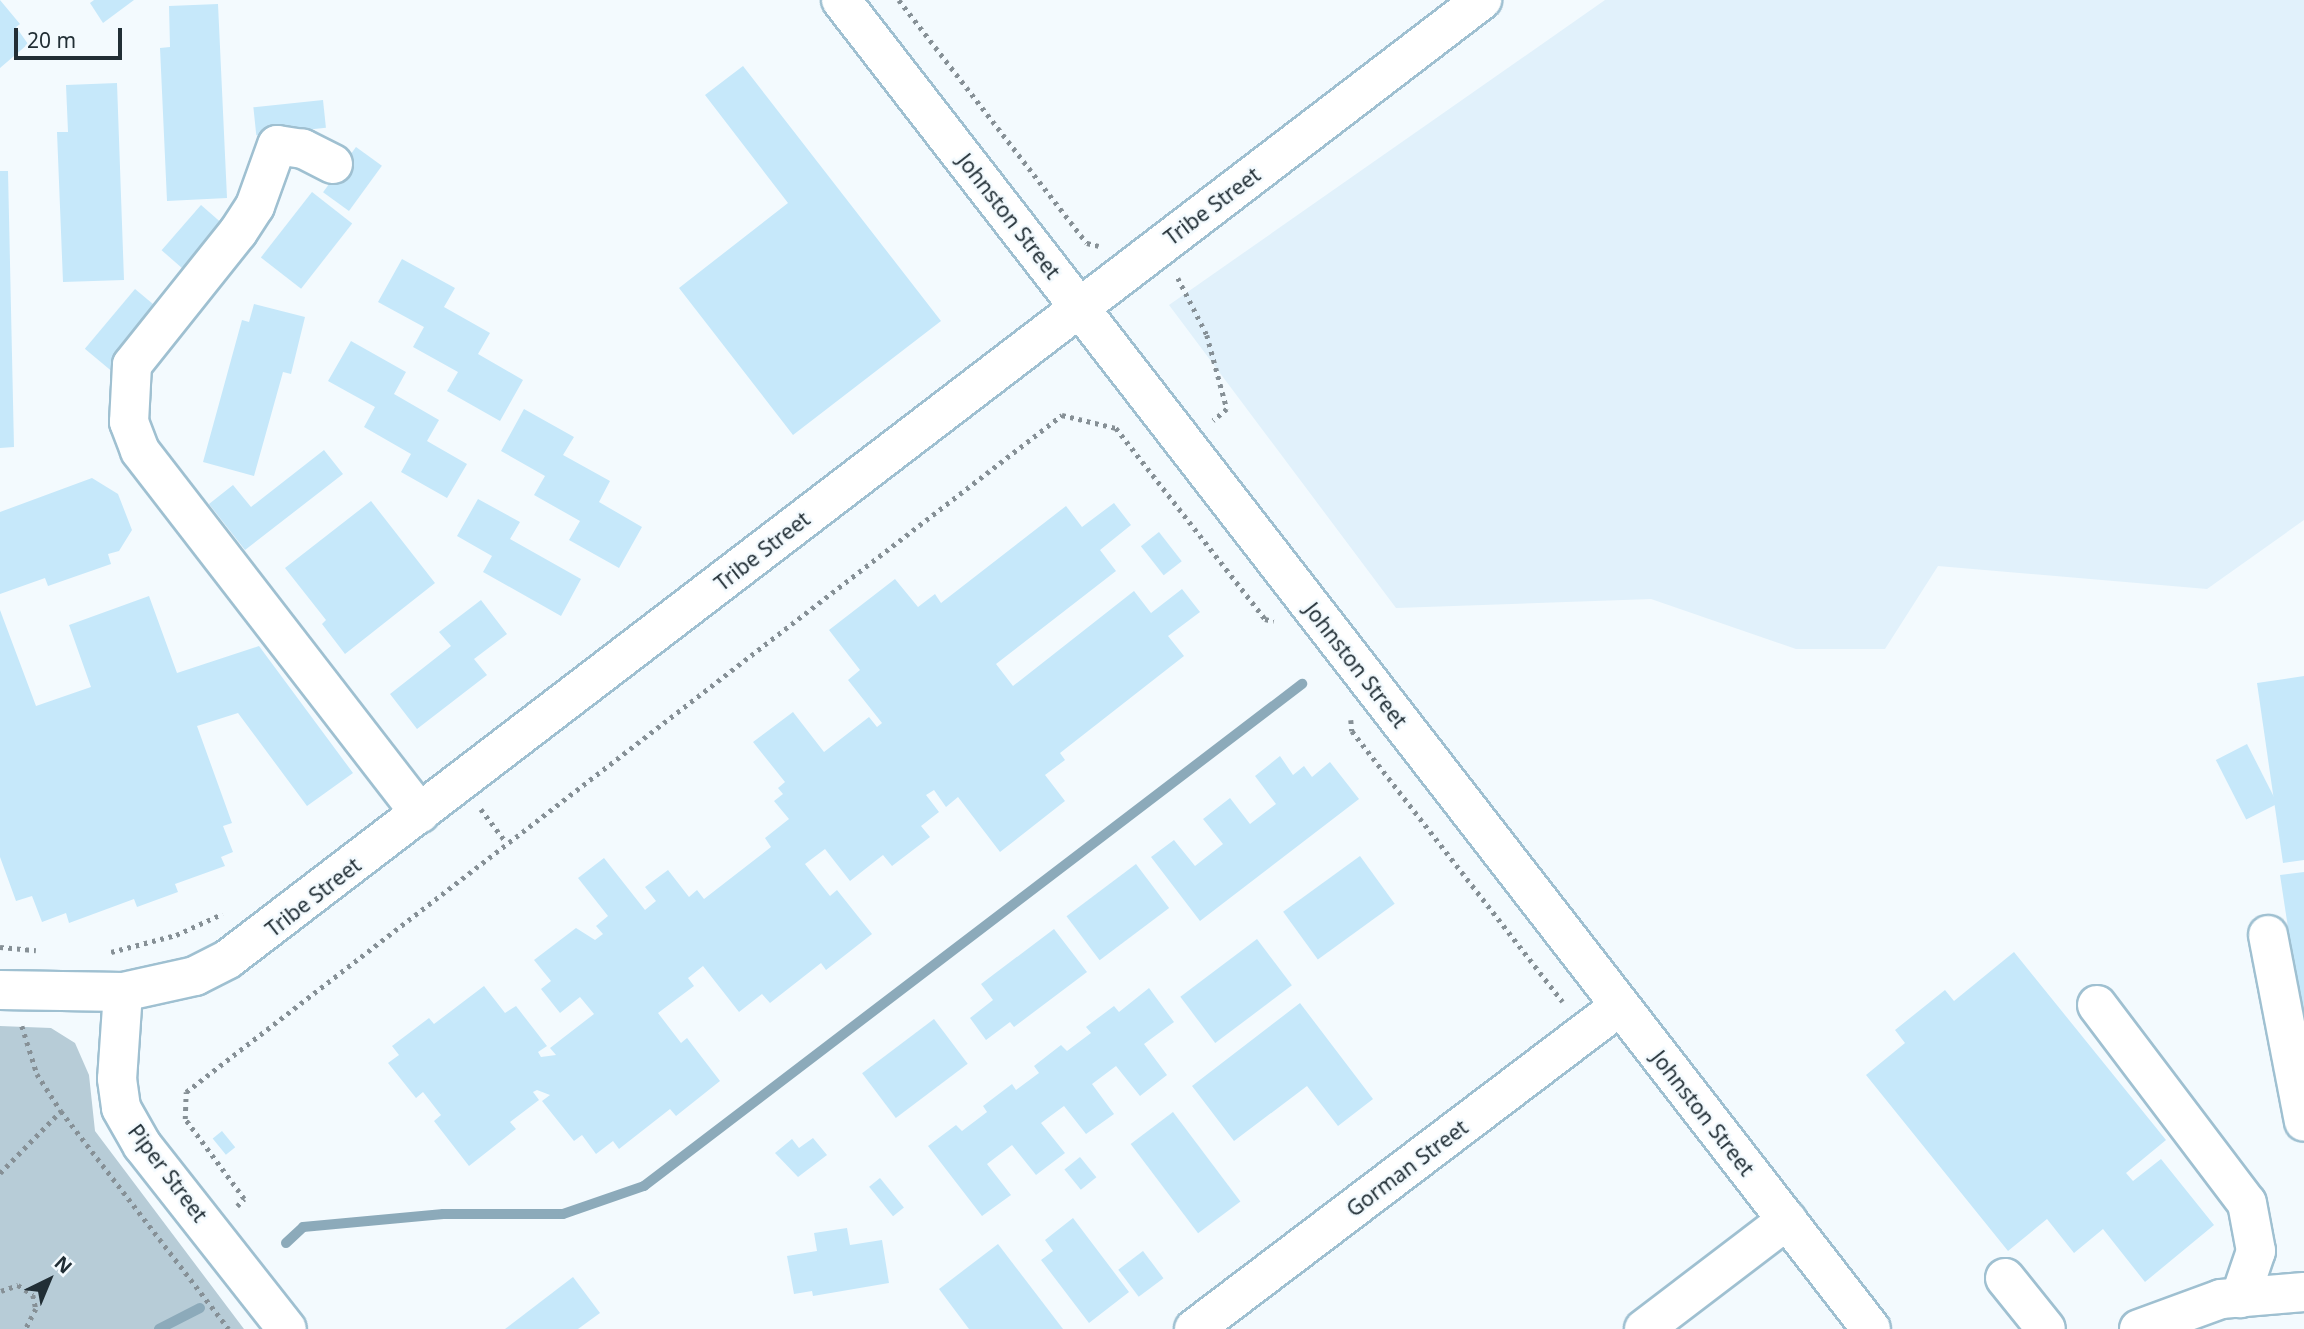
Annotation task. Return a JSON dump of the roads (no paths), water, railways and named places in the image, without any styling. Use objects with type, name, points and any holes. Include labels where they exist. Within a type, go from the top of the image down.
[{"type":"street","name":"Johnston Street","points":[[841,0],[1871,1329]]},
{"type":"street","name":"Tribe Street","points":[[1,990],[123,992],[195,976],[228,960],[1482,0]]},
{"type":"street","points":[[333,163],[303,149],[277,145],[255,206],[238,232],[132,365],[130,422],[141,451],[420,813]]},
{"type":"street","points":[[2268,935],[2304,1122]]},
{"type":"street","name":"Piper Street","points":[[123,992],[117,1079],[121,1108],[142,1145],[287,1329]]},
{"type":"street","points":[[2097,1005],[2247,1203],[2256,1251],[2240,1298]]},
{"type":"street","name":"Gorman Street","points":[[1194,1329],[1620,1006]]},
{"type":"street","points":[[1644,1329],[1787,1220]]},
{"type":"street","points":[[2004,1278],[2046,1329]]},
{"type":"street","points":[[2139,1329],[2221,1299],[2304,1292]]},
{"type":"waterway","points":[[286,1243],[303,1227],[443,1214],[563,1214],[644,1186],[1302,684]]},
{"type":"waterway","points":[[159,1329],[200,1308]]}]
